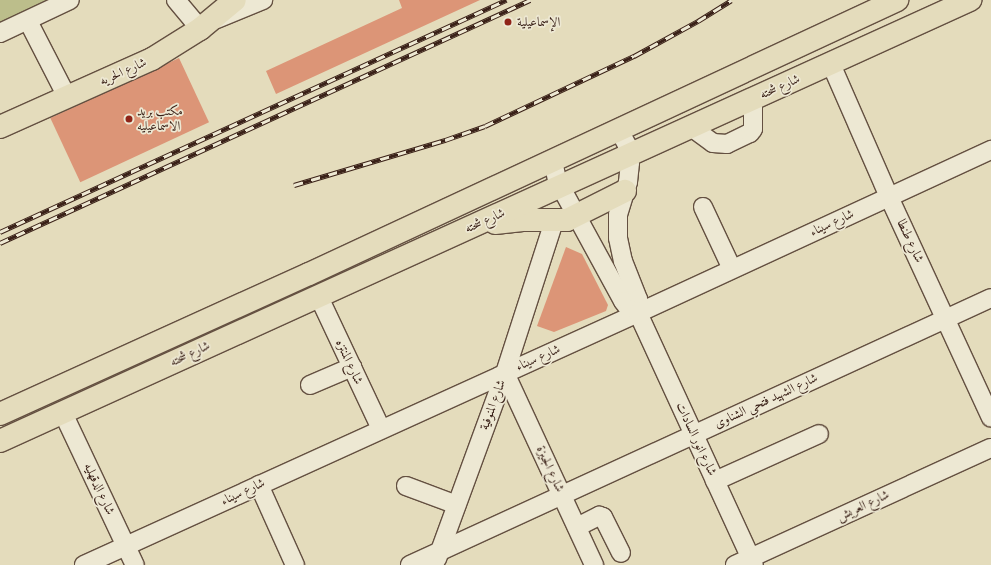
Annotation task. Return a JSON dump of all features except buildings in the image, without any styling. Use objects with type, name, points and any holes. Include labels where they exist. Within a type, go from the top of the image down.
[{"type":"main road","points":[[205,25],[217,0]]},
{"type":"main road","name":"شارع الحريه","points":[[0,127],[152,59],[205,25],[235,0]]},
{"type":"main road","name":"شارع شحته","points":[[0,414],[553,161],[897,0]]},
{"type":"main road","name":"شارع شحته","points":[[0,441],[970,0]]},
{"type":"main road","points":[[478,225],[525,220],[567,220],[625,191]]},
{"type":"street","points":[[0,33],[70,0]]},
{"type":"street","points":[[176,0],[205,25],[263,0]]},
{"type":"street","points":[[28,21],[67,97]]},
{"type":"street","name":"شارع طنطا","points":[[831,64],[889,197],[991,418]]},
{"type":"street","points":[[691,126],[713,143],[720,145],[727,144],[750,134],[755,124],[753,98]]},
{"type":"street","name":"شارع انور السادات","points":[[619,130],[629,154],[630,173],[618,214],[618,238],[623,262],[638,299],[638,313],[715,481],[746,563]]},
{"type":"street","name":"شارع سيناء","points":[[84,565],[505,374],[991,150]]},
{"type":"street","name":"شارع انور السادات","points":[[553,161],[555,174],[561,187],[622,301],[629,309],[638,313]]},
{"type":"street","points":[[703,207],[732,270]]},
{"type":"street","name":"شارع المنوفية","points":[[439,560],[457,504],[505,374],[554,221]]},
{"type":"street","name":"شارع المنتزه","points":[[318,296],[381,429]]},
{"type":"street","name":"شارع الشهيد فتحي الشناوى","points":[[410,565],[439,560],[563,495],[991,298]]},
{"type":"street","points":[[310,385],[352,368]]},
{"type":"street","name":"شارع الجيزة","points":[[505,374],[563,495],[594,565]]},
{"type":"street","name":"شارع الدقهليه","points":[[63,413],[135,565]]},
{"type":"street","points":[[715,481],[819,434]]},
{"type":"street","name":"شارع العريش","points":[[746,563],[991,448]]},
{"type":"street","points":[[259,485],[295,565]]},
{"type":"street","points":[[406,486],[457,504]]},
{"type":"street","points":[[577,527],[599,516],[603,517],[621,553]]},
{"type":"green space","points":[[0,0],[70,0],[0,33]]},
{"type":"railway","points":[[0,232],[506,0]]},
{"type":"railway","points":[[0,243],[530,0]]},
{"type":"railway","points":[[294,185],[445,140],[485,126],[634,56],[698,21],[731,0]]},
{"type":"place","name":"الإسماعيلية","points":[[508,22]]},
{"type":"place","name":"مكتب بريد الاسماعيليه","points":[[129,119]]}]
